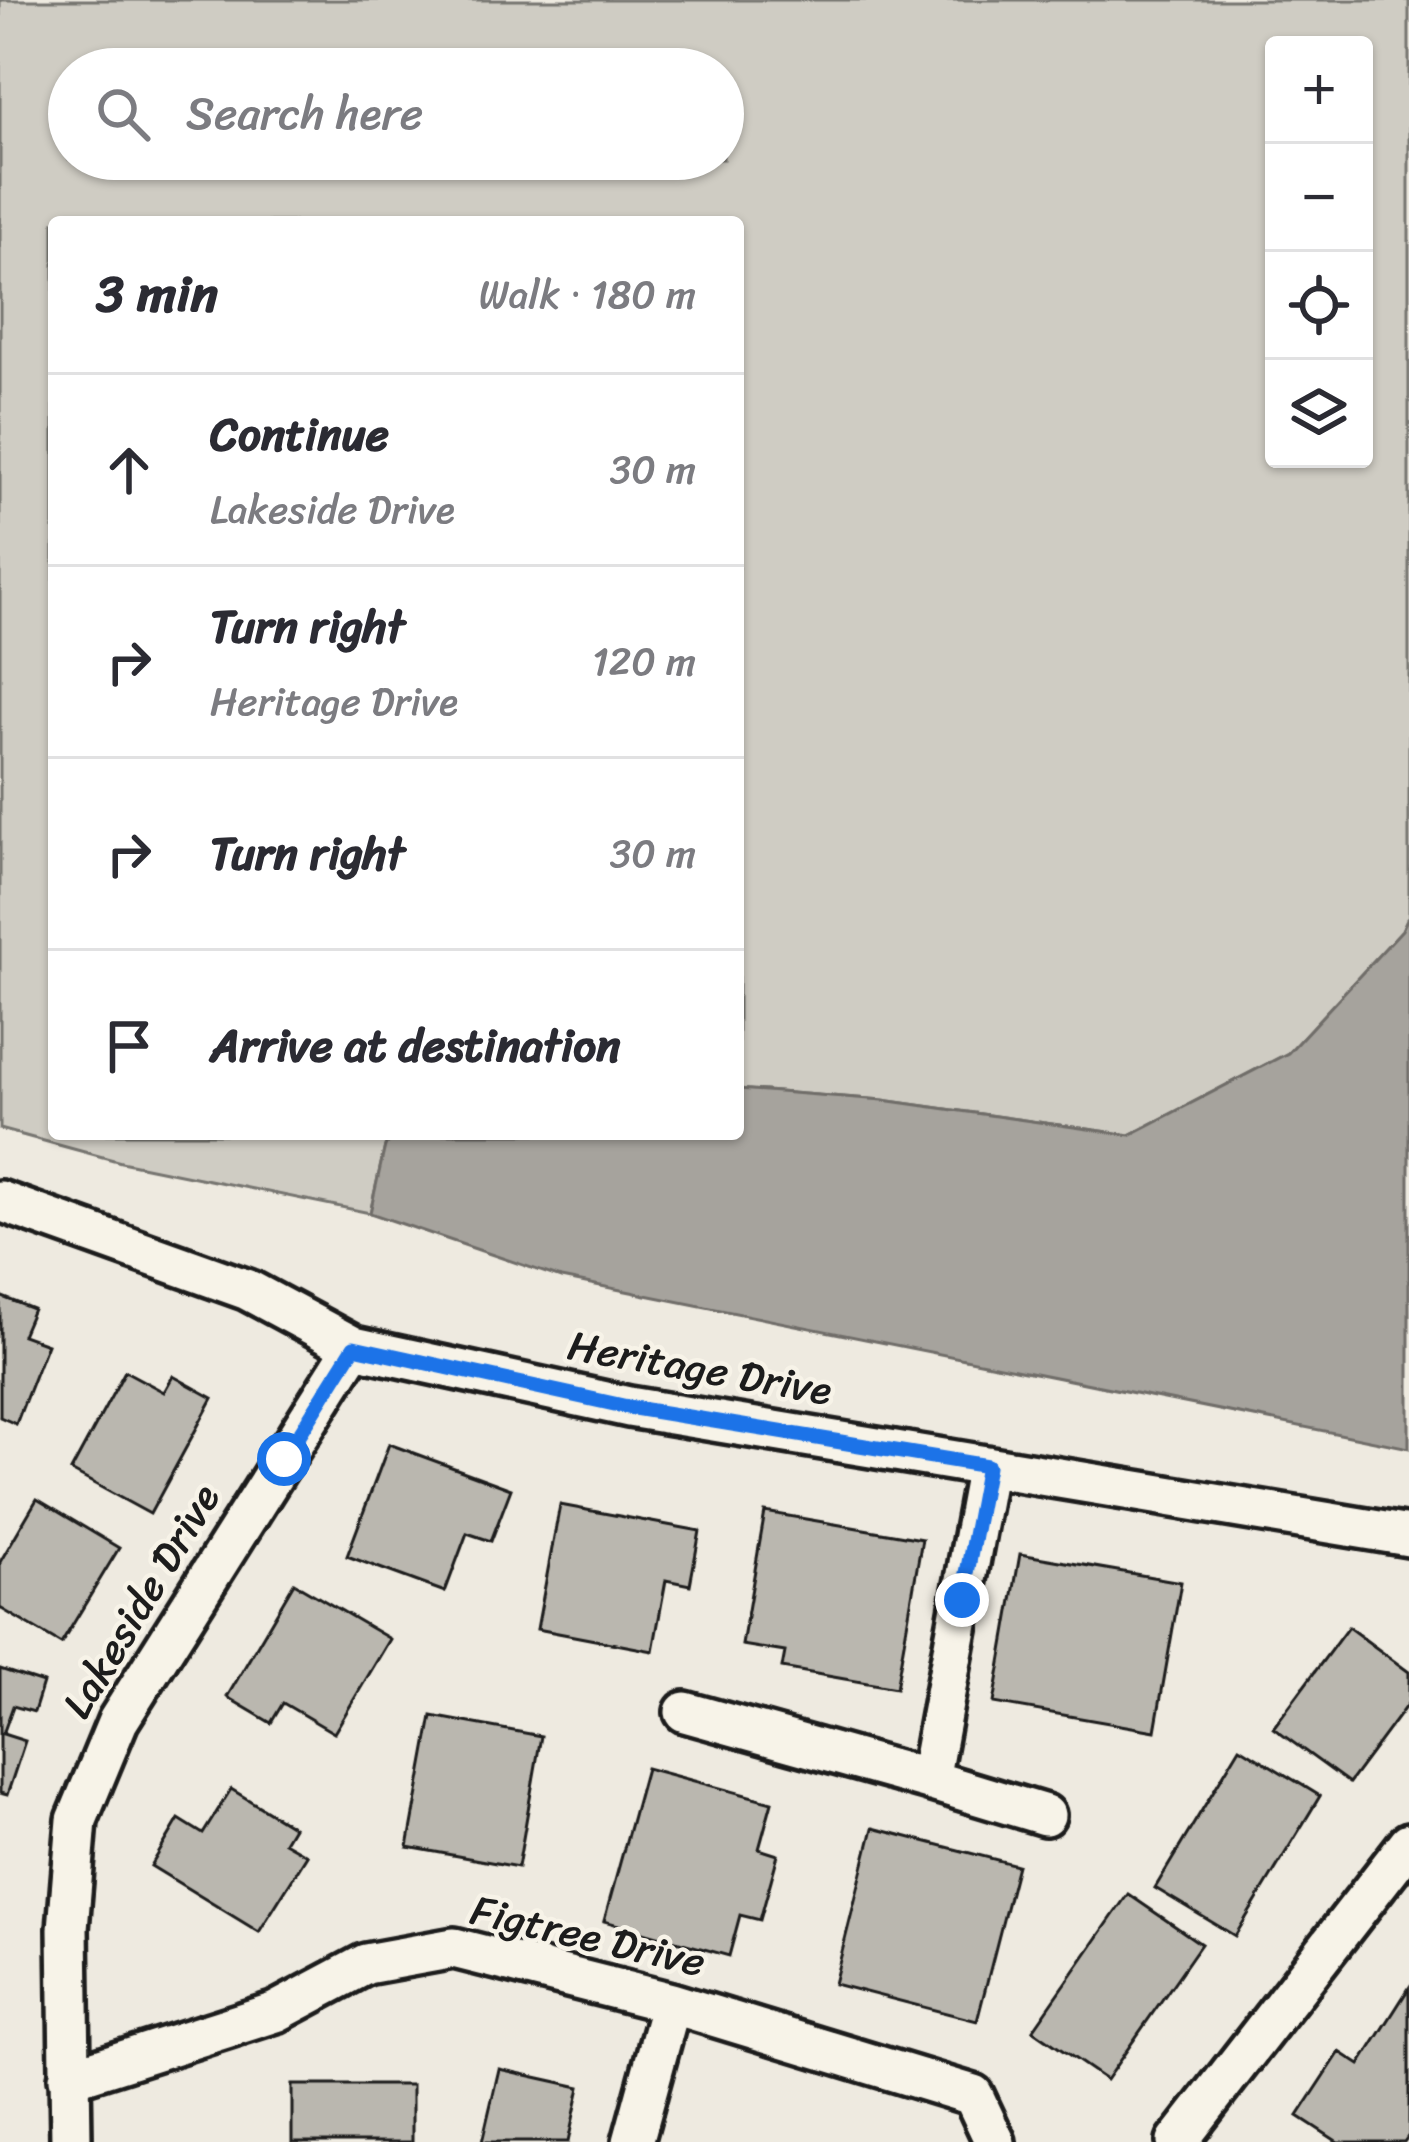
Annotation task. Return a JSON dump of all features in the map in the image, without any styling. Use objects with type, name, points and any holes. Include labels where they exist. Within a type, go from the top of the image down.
[{"type":"street","name":"Heritage Drive","points":[[0,1202],[248,1290],[354,1347],[628,1407],[1409,1536]]},
{"type":"street","name":"Lakeside Drive","points":[[71,2142],[68,1929],[76,1820],[118,1721],[354,1347]]},
{"type":"street","points":[[929,1780],[987,1466]]},
{"type":"street","points":[[685,1712],[1045,1815]]},
{"type":"street","points":[[1177,2142],[1409,1844]]},
{"type":"street","name":"Figtree Drive","points":[[69,2078],[276,2012],[366,1964],[454,1948],[671,2002],[974,2096],[994,2142]]},
{"type":"street","points":[[633,2142],[671,2002]]},
{"type":"shaded area","points":[[0,0],[1409,0],[1409,915],[1402,930],[1288,1053],[1130,1135],[883,1100],[744,1089],[744,216],[48,216],[48,1140],[391,1140],[385,1146],[370,1213],[121,1162],[0,1129]]},
{"type":"shaded area","points":[[1409,915],[1409,1448],[561,1278],[370,1213],[385,1146],[391,1140],[744,1140],[744,1089],[883,1100],[1130,1135],[1288,1053],[1402,930]]},
{"type":"building","points":[[0,1296],[33,1309],[22,1335],[47,1344],[16,1424],[0,1417]]},
{"type":"building","points":[[125,1371],[164,1392],[173,1376],[213,1398],[150,1514],[71,1471]]},
{"type":"building","points":[[389,1444],[511,1489],[491,1541],[467,1533],[445,1592],[347,1556]]},
{"type":"building","points":[[37,1499],[119,1548],[61,1644],[0,1608],[0,1562]]},
{"type":"building","points":[[560,1505],[700,1531],[690,1585],[666,1580],[653,1651],[537,1629]]},
{"type":"building","points":[[765,1512],[922,1539],[896,1688],[782,1668],[785,1652],[742,1645]]},
{"type":"building","points":[[1020,1554],[1181,1582],[1155,1731],[994,1703]]},
{"type":"building","points":[[294,1583],[390,1639],[334,1733],[283,1703],[271,1723],[227,1697]]},
{"type":"building","points":[[1348,1627],[1409,1672],[1409,1702],[1349,1783],[1273,1728]]},
{"type":"building","points":[[0,1669],[43,1683],[34,1712],[13,1706],[3,1734],[25,1741],[7,1795],[0,1793]]},
{"type":"building","points":[[432,1716],[541,1736],[518,1867],[408,1847]]},
{"type":"building","points":[[1240,1747],[1320,1796],[1235,1936],[1155,1888]]},
{"type":"building","points":[[646,1768],[772,1802],[759,1849],[778,1855],[760,1920],[740,1915],[729,1956],[604,1921]]},
{"type":"building","points":[[231,1789],[293,1827],[284,1842],[307,1855],[259,1932],[151,1866],[179,1819],[203,1834]]},
{"type":"building","points":[[873,1828],[1017,1865],[977,2021],[834,1984]]},
{"type":"building","points":[[1128,1894],[1201,1944],[1106,2080],[1033,2030]]},
{"type":"building","points":[[1409,1988],[1409,2135],[1404,2142],[1338,2142],[1298,2116],[1340,2052],[1360,2065]]},
{"type":"building","points":[[499,2069],[580,2087],[568,2142],[482,2142]]},
{"type":"building","points":[[292,2085],[412,2085],[412,2142],[292,2142]]},
{"type":"route","points":[[284,1459],[354,1347],[628,1407],[987,1466],[962,1600]]}]
